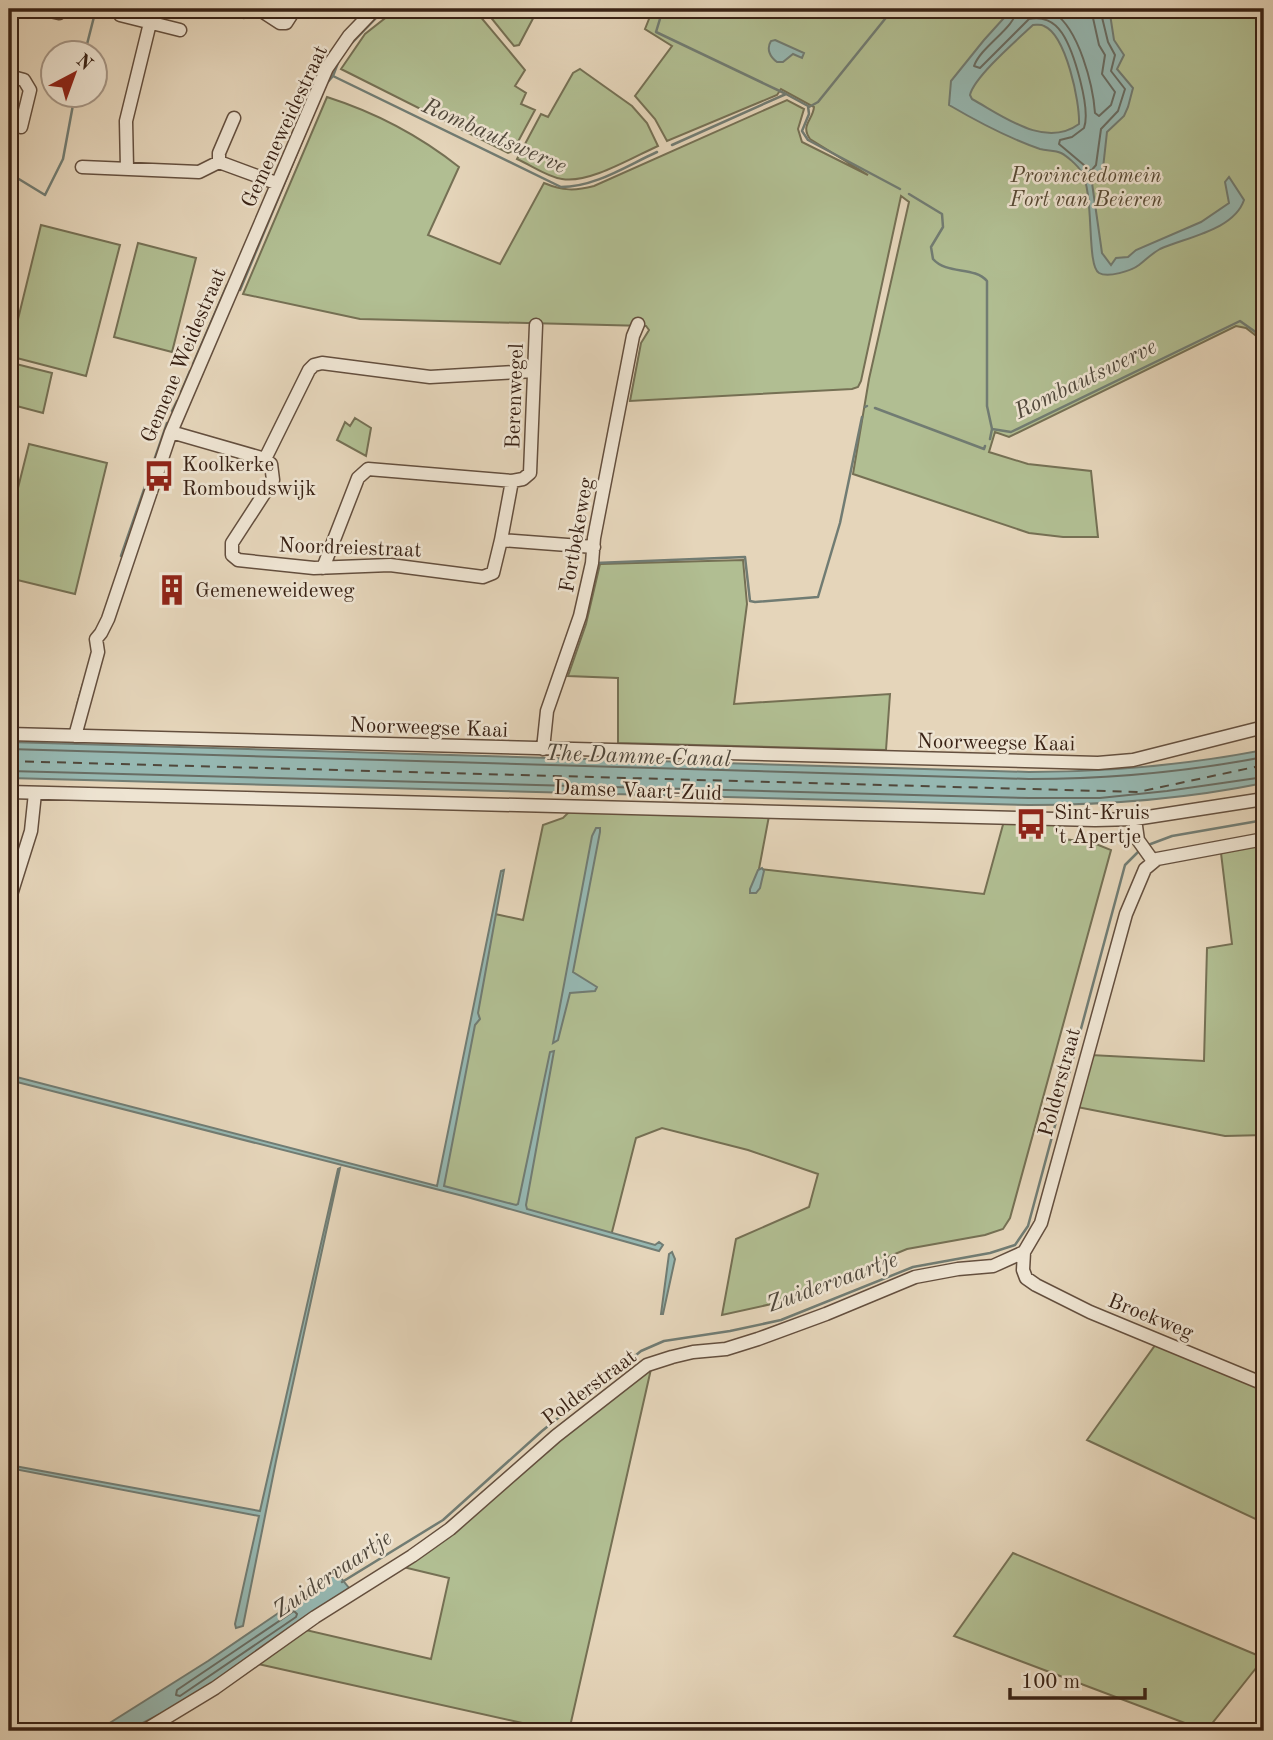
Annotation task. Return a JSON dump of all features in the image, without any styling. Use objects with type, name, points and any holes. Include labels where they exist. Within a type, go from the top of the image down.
[{"type":"street","points":[[41,9],[59,13],[60,9]]},
{"type":"street","points":[[261,9],[280,23],[286,23],[295,9]]},
{"type":"street","name":"Gemeneweidestraat","points":[[257,229],[327,68],[349,36],[375,9]]},
{"type":"street","points":[[120,15],[180,30]]},
{"type":"street","points":[[127,167],[126,121],[150,23]]},
{"type":"street","points":[[9,76],[24,80],[30,90],[21,127],[9,123]]},
{"type":"street","points":[[219,162],[219,153],[234,118]]},
{"type":"street","points":[[82,167],[199,172],[219,162],[276,183]]},
{"type":"street","name":"Gemene Weidestraat","points":[[75,736],[99,652],[96,639],[108,619],[170,432],[257,229]]},
{"type":"street","name":"Fortbekeweg","points":[[543,749],[547,711],[580,617],[633,336],[638,324]]},
{"type":"street","name":"Berenwegel","points":[[501,540],[512,481],[523,479],[530,473],[536,325]]},
{"type":"street","points":[[170,432],[265,458],[309,370],[322,363],[430,377],[534,371]]},
{"type":"street","name":"Noordreiestraat","points":[[265,458],[271,464],[273,480],[232,543],[232,555],[238,560],[323,568],[390,565],[483,577],[493,573],[501,540]]},
{"type":"street","points":[[323,568],[358,478],[368,470],[512,481]]},
{"type":"street","points":[[501,540],[594,547]]},
{"type":"street","name":"Noorweegse Kaai","points":[[9,734],[1098,763],[1133,760],[1264,727]]},
{"type":"street","name":"Damse Vaart-Zuid","points":[[9,792],[1005,818],[1135,819],[1264,799]]},
{"type":"street","points":[[9,901],[31,831],[35,793]]},
{"type":"street","points":[[1135,819],[1139,842],[1151,858],[1264,839]]},
{"type":"street","name":"Polderstraat","points":[[144,1731],[215,1688],[315,1617],[450,1529],[556,1436],[648,1365],[694,1352],[726,1349],[768,1336],[915,1277],[993,1266],[1024,1252],[1037,1233],[1044,1216],[1126,914],[1151,858]]},
{"type":"street","points":[[1024,1252],[1026,1278]]},
{"type":"street","name":"Broekweg","points":[[993,1266],[1026,1278],[1090,1312],[1264,1384]]},
{"type":"green space","points":[[404,9],[474,9],[525,70],[515,86],[526,93],[521,104],[535,110],[513,151],[508,153],[341,69],[365,34],[393,12]]},
{"type":"green space","points":[[484,9],[538,9],[519,45],[514,46]]},
{"type":"green space","name":"Provinciedomein Fort van Beieren","points":[[653,9],[1264,9],[1264,342],[1246,328],[1236,326],[1009,437],[995,432],[989,452],[1028,464],[1091,471],[1098,537],[1063,537],[1029,533],[853,474],[869,379],[909,202],[901,196],[861,381],[858,387],[852,389],[630,401],[641,343],[649,330],[646,326],[360,319],[243,294],[327,97],[396,126],[459,167],[428,235],[500,264],[544,183],[569,189],[594,186],[787,100],[804,109],[798,129],[802,142],[868,175],[810,139],[806,130],[814,107],[781,89],[777,95],[667,141],[655,119],[635,96],[672,46],[645,29]]},
{"type":"green space","points":[[580,69],[632,106],[647,123],[658,146],[598,174],[573,179],[556,178],[517,159],[541,114],[548,117],[573,73]]},
{"type":"green space","points":[[41,225],[120,245],[86,376],[9,356]]},
{"type":"green space","points":[[138,243],[196,258],[172,352],[114,337]]},
{"type":"green space","points":[[16,364],[52,373],[43,413],[9,404]]},
{"type":"green space","points":[[355,418],[371,428],[366,456],[337,440],[345,422],[350,426]]},
{"type":"green space","points":[[29,444],[107,463],[75,594],[9,578],[9,524]]},
{"type":"green space","points":[[743,560],[747,604],[734,704],[890,694],[886,750],[618,743],[618,678],[568,676],[586,624],[600,564]]},
{"type":"green space","points":[[571,810],[769,816],[759,869],[984,894],[1004,821],[1063,823],[1062,839],[1091,842],[1111,850],[1010,1218],[1003,1229],[985,1235],[907,1249],[776,1303],[722,1315],[736,1239],[809,1207],[818,1174],[748,1150],[662,1128],[636,1138],[611,1236],[441,1187],[495,914],[523,920],[543,825],[563,818]]},
{"type":"green space","points":[[1264,844],[1264,1135],[1225,1136],[1077,1107],[1091,1055],[1204,1061],[1207,948],[1232,944],[1221,853]]},
{"type":"green space","points":[[1156,1344],[1264,1386],[1264,1523],[1087,1440]]},
{"type":"green space","points":[[651,1369],[569,1731],[558,1731],[258,1664],[306,1630],[431,1659],[449,1578],[403,1567],[551,1445]]},
{"type":"green space","points":[[1013,1553],[1264,1658],[1206,1731],[954,1636]]},
{"type":"water","points":[[1012,9],[1092,9],[1105,10],[1110,14],[1114,40],[1124,55],[1117,69],[1133,88],[1124,116],[1107,132],[1103,168],[1092,183],[1102,253],[1111,265],[1116,258],[1128,257],[1136,250],[1201,222],[1229,203],[1225,182],[1229,177],[1244,200],[1239,210],[1220,226],[1160,249],[1131,269],[1114,274],[1099,273],[1093,257],[1088,195],[1085,181],[1077,166],[1061,153],[1016,140],[949,105],[951,81]],"holes":[[[1033,25],[1043,25],[1052,32],[1070,70],[1079,124],[1066,131],[1038,132],[1024,127],[972,99],[970,95],[979,78]]]},
{"type":"water","points":[[775,40],[804,53],[802,58],[793,54],[783,62],[777,62],[769,50],[771,41]]},
{"type":"water","points":[[9,742],[1029,772],[1147,767],[1264,750],[1264,783],[1147,800],[1029,805],[9,778]]},
{"type":"water","points":[[596,828],[600,828],[600,832],[573,972],[597,987],[595,991],[570,993],[558,1040],[553,1043],[592,836]]},
{"type":"water","points":[[762,868],[764,871],[760,888],[756,893],[750,893],[758,870]]},
{"type":"water","points":[[504,870],[478,1013],[480,1019],[475,1025],[444,1186],[518,1204],[550,1052],[554,1051],[527,1209],[655,1245],[659,1242],[663,1245],[659,1251],[467,1197],[9,1080],[9,1075],[437,1186],[501,871]]},
{"type":"water","points":[[340,1168],[243,1626],[236,1628],[259,1516],[9,1468],[9,1465],[260,1511]]},
{"type":"water","points":[[672,1252],[675,1259],[661,1314],[669,1254]]},
{"type":"water","points":[[337,1573],[349,1588],[246,1661],[178,1705],[127,1731],[97,1731],[208,1661]]},
{"type":"waterway","points":[[89,38],[96,9]]},
{"type":"waterway","points":[[222,9],[244,18]]},
{"type":"waterway","points":[[349,46],[378,16],[390,9]]},
{"type":"waterway","points":[[663,9],[656,32],[786,94]]},
{"type":"waterway","points":[[809,107],[818,102],[893,9]]},
{"type":"waterway","points":[[333,76],[339,60]]},
{"type":"waterway","name":"Rombautswerve","points":[[326,84],[333,76],[561,187],[598,180],[657,152]]},
{"type":"waterway","name":"Rombautswerve","points":[[672,145],[786,94],[808,106],[809,114],[802,131],[808,140],[900,189]]},
{"type":"waterway","points":[[9,173],[45,195],[63,159],[72,108]]},
{"type":"waterway","name":"Rombautswerve","points":[[240,290],[313,115]]},
{"type":"waterway","name":"Rombautswerve","points":[[909,194],[942,214],[943,227],[931,247],[933,259],[946,267],[975,273],[987,281],[987,406],[992,429],[1011,432],[1240,321],[1264,338]]},
{"type":"waterway","name":"Rombautswerve","points":[[193,364],[227,285]]},
{"type":"waterway","name":"Rombautswerve","points":[[181,392],[190,371]]},
{"type":"waterway","name":"Rombautswerve","points":[[172,411],[177,401]]},
{"type":"waterway","points":[[875,408],[984,449],[985,446]]},
{"type":"waterway","points":[[596,563],[745,557],[750,601],[818,597],[840,523],[862,417]]},
{"type":"waterway","name":"Rombautswerve","points":[[121,556],[167,423]]},
{"type":"waterway","points":[[990,439],[992,429]]},
{"type":"waterway","name":"Rombautswerve","points":[[77,705],[83,684]]},
{"type":"waterway","name":"Zuidervaartje","points":[[1148,845],[1172,836],[1264,820]]},
{"type":"waterway","name":"Zuidervaartje","points":[[342,1582],[443,1520],[542,1431],[641,1351],[664,1341],[781,1320],[913,1267],[990,1253],[1015,1245],[1028,1226],[1125,865],[1139,851]]},
{"type":"ferry route","points":[[9,761],[1138,792],[1264,765]]},
{"type":"place","name":"Koolkerke Romboudswijk","points":[[159,476]]},
{"type":"place","name":"Gemeneweideweg","points":[[172,590]]},
{"type":"place","name":"Sint-Kruis 't Apertje","points":[[1031,824]]},
{"type":"water label","name":"The Damme Canal","points":[[638,755]]}]
